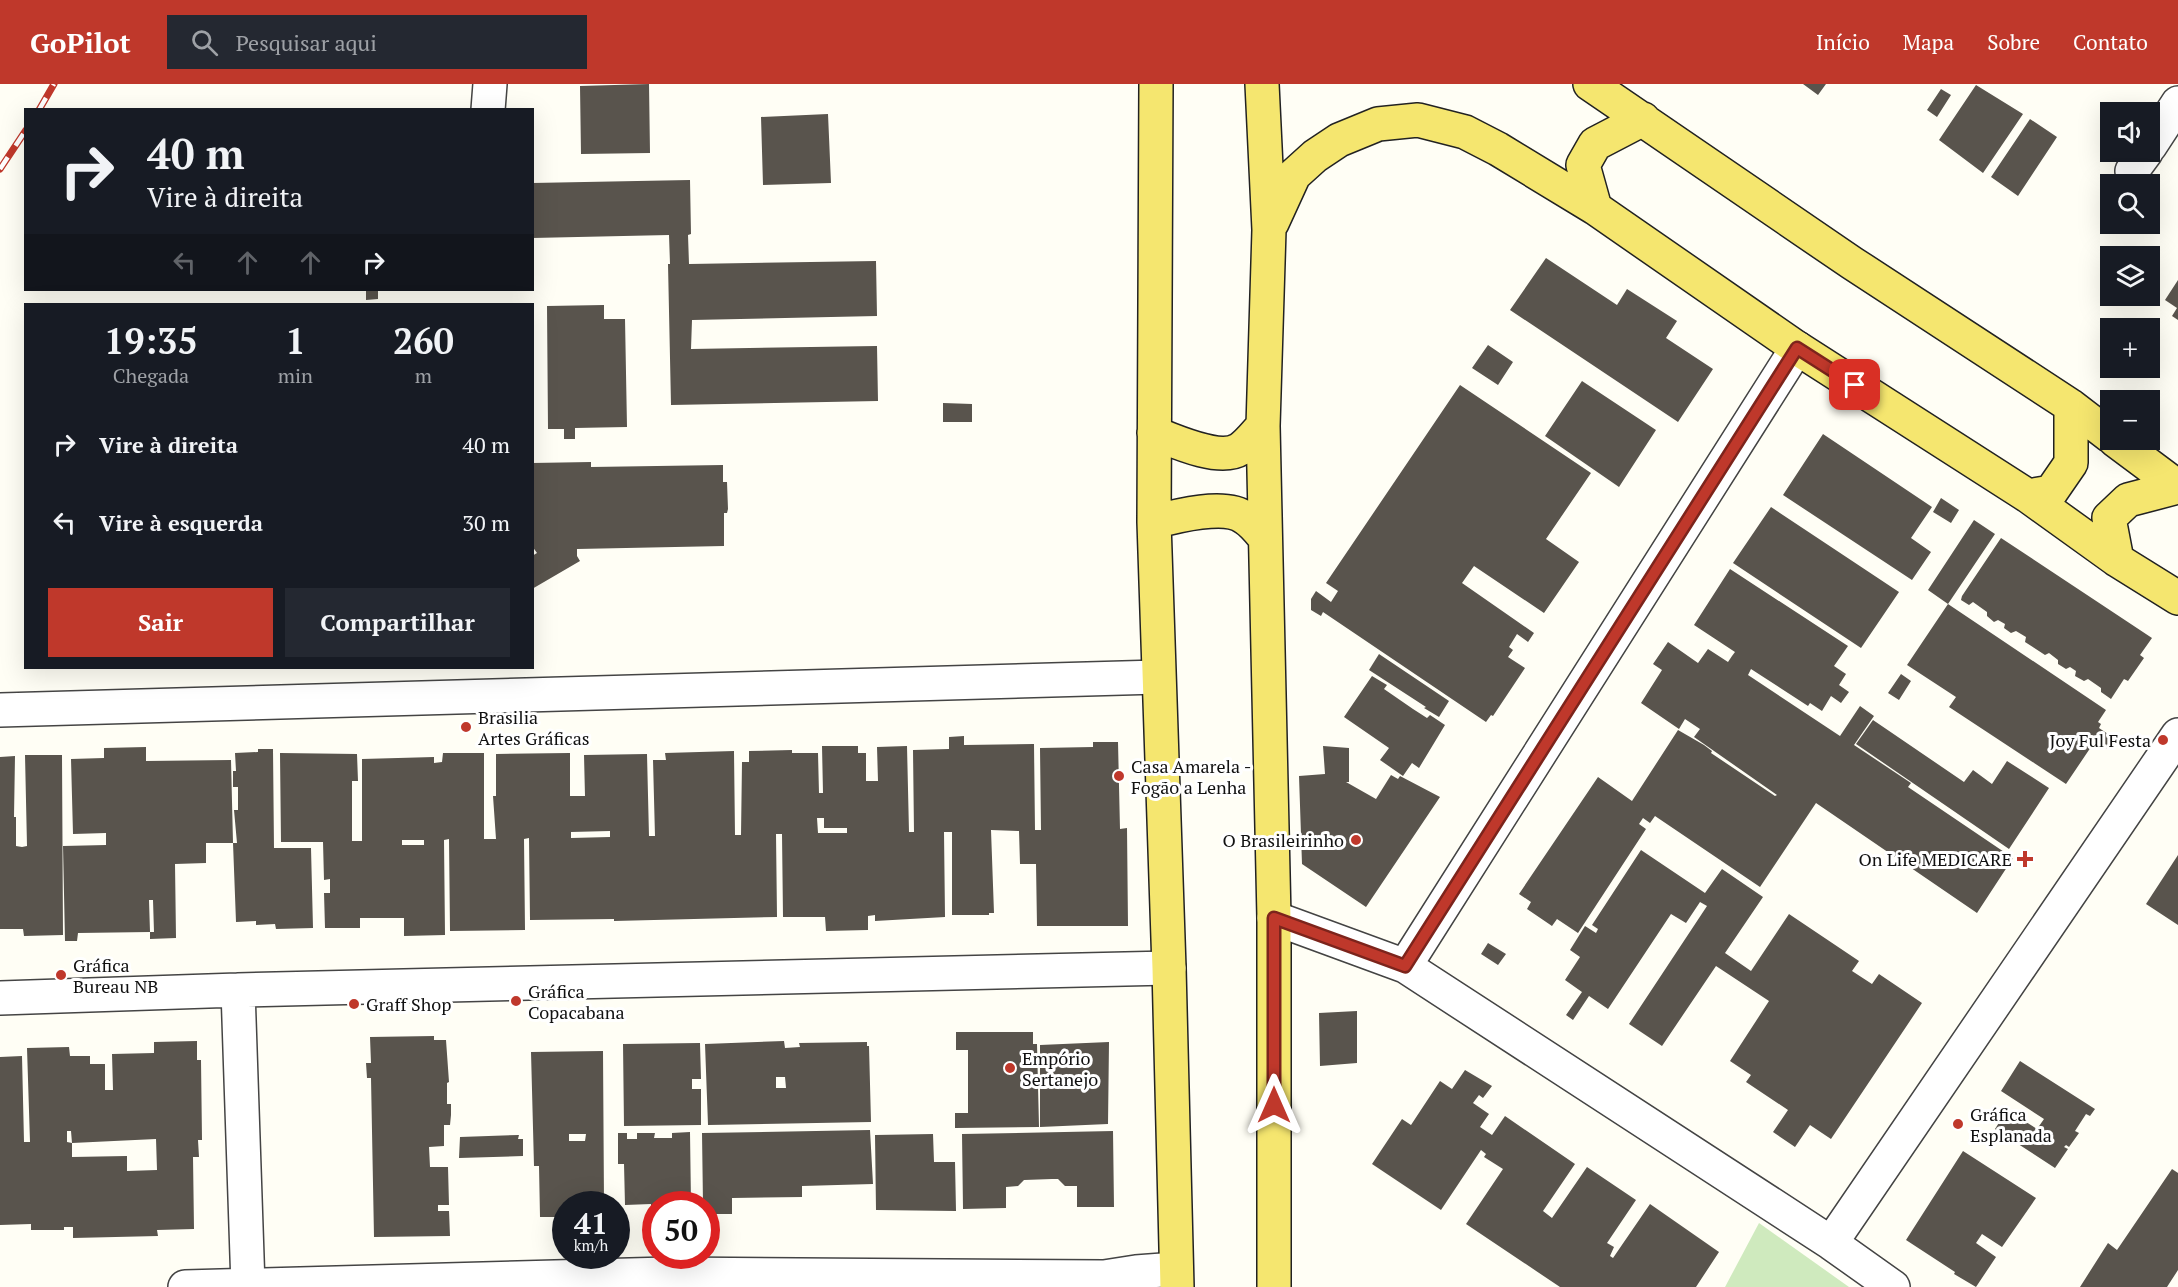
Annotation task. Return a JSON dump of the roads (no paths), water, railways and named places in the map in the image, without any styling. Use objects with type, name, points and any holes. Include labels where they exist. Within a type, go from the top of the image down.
[{"type":"main road","points":[[1156,84],[1154,522],[1177,1278]]},
{"type":"main road","points":[[1262,84],[1269,230],[1263,426],[1274,918],[1274,1287]]},
{"type":"main road","points":[[1590,84],[1852,263],[2071,406],[2100,428]]},
{"type":"main road","points":[[1595,208],[1583,165],[1595,144],[1643,119]]},
{"type":"main road","points":[[1269,230],[1294,175],[1315,156],[1339,140],[1378,124],[1418,120],[1465,132],[1498,149],[1595,208],[1797,348],[2028,496],[2117,560],[2178,598]]},
{"type":"main road","points":[[2028,496],[2050,492],[2071,464],[2071,406]]},
{"type":"main road","points":[[1154,433],[1193,448],[1217,453],[1239,450],[1263,426]]},
{"type":"main road","points":[[2128,450],[2178,487]]},
{"type":"main road","points":[[2117,560],[2109,518],[2128,500],[2178,487]]},
{"type":"main road","points":[[1154,522],[1191,512],[1219,512],[1244,516],[1265,538]]},
{"type":"street","points":[[488,108],[490,84]]},
{"type":"street","points":[[2160,130],[2178,103]]},
{"type":"street","points":[[1405,966],[1797,348]]},
{"type":"street","points":[[0,710],[1158,677]]},
{"type":"street","points":[[1831,1242],[2178,735]]},
{"type":"street","points":[[1274,918],[1405,966],[1831,1242],[1893,1287]]},
{"type":"street","points":[[0,998],[238,990],[1169,968]]},
{"type":"street","points":[[238,990],[248,1286]]},
{"type":"street","points":[[185,1287],[667,1280],[1104,1282],[1136,1272],[1177,1278]]},
{"type":"railway","points":[[40,108],[54,84]]},
{"type":"railway","points":[[0,169],[24,133]]},
{"type":"place","name":"Brasilia Artes Gráficas","points":[[466,727]]},
{"type":"place","name":"Joy Ful Festa","points":[[2163,740]]},
{"type":"place","name":"Casa Amarela - Fogão a Lenha","points":[[1119,776]]},
{"type":"place","name":"O Brasileirinho","points":[[1356,840]]},
{"type":"place","name":"On Life MEDICARE","points":[[2025,859]]},
{"type":"place","name":"Gráfica Bureau NB","points":[[61,975]]},
{"type":"place","name":"Gráfica Copacabana","points":[[516,1001]]},
{"type":"place","name":"Graff Shop","points":[[354,1004]]},
{"type":"place","name":"Empório Sertanejo","points":[[1010,1068]]},
{"type":"place","name":"Gráfica Esplanada","points":[[1958,1124]]}]
